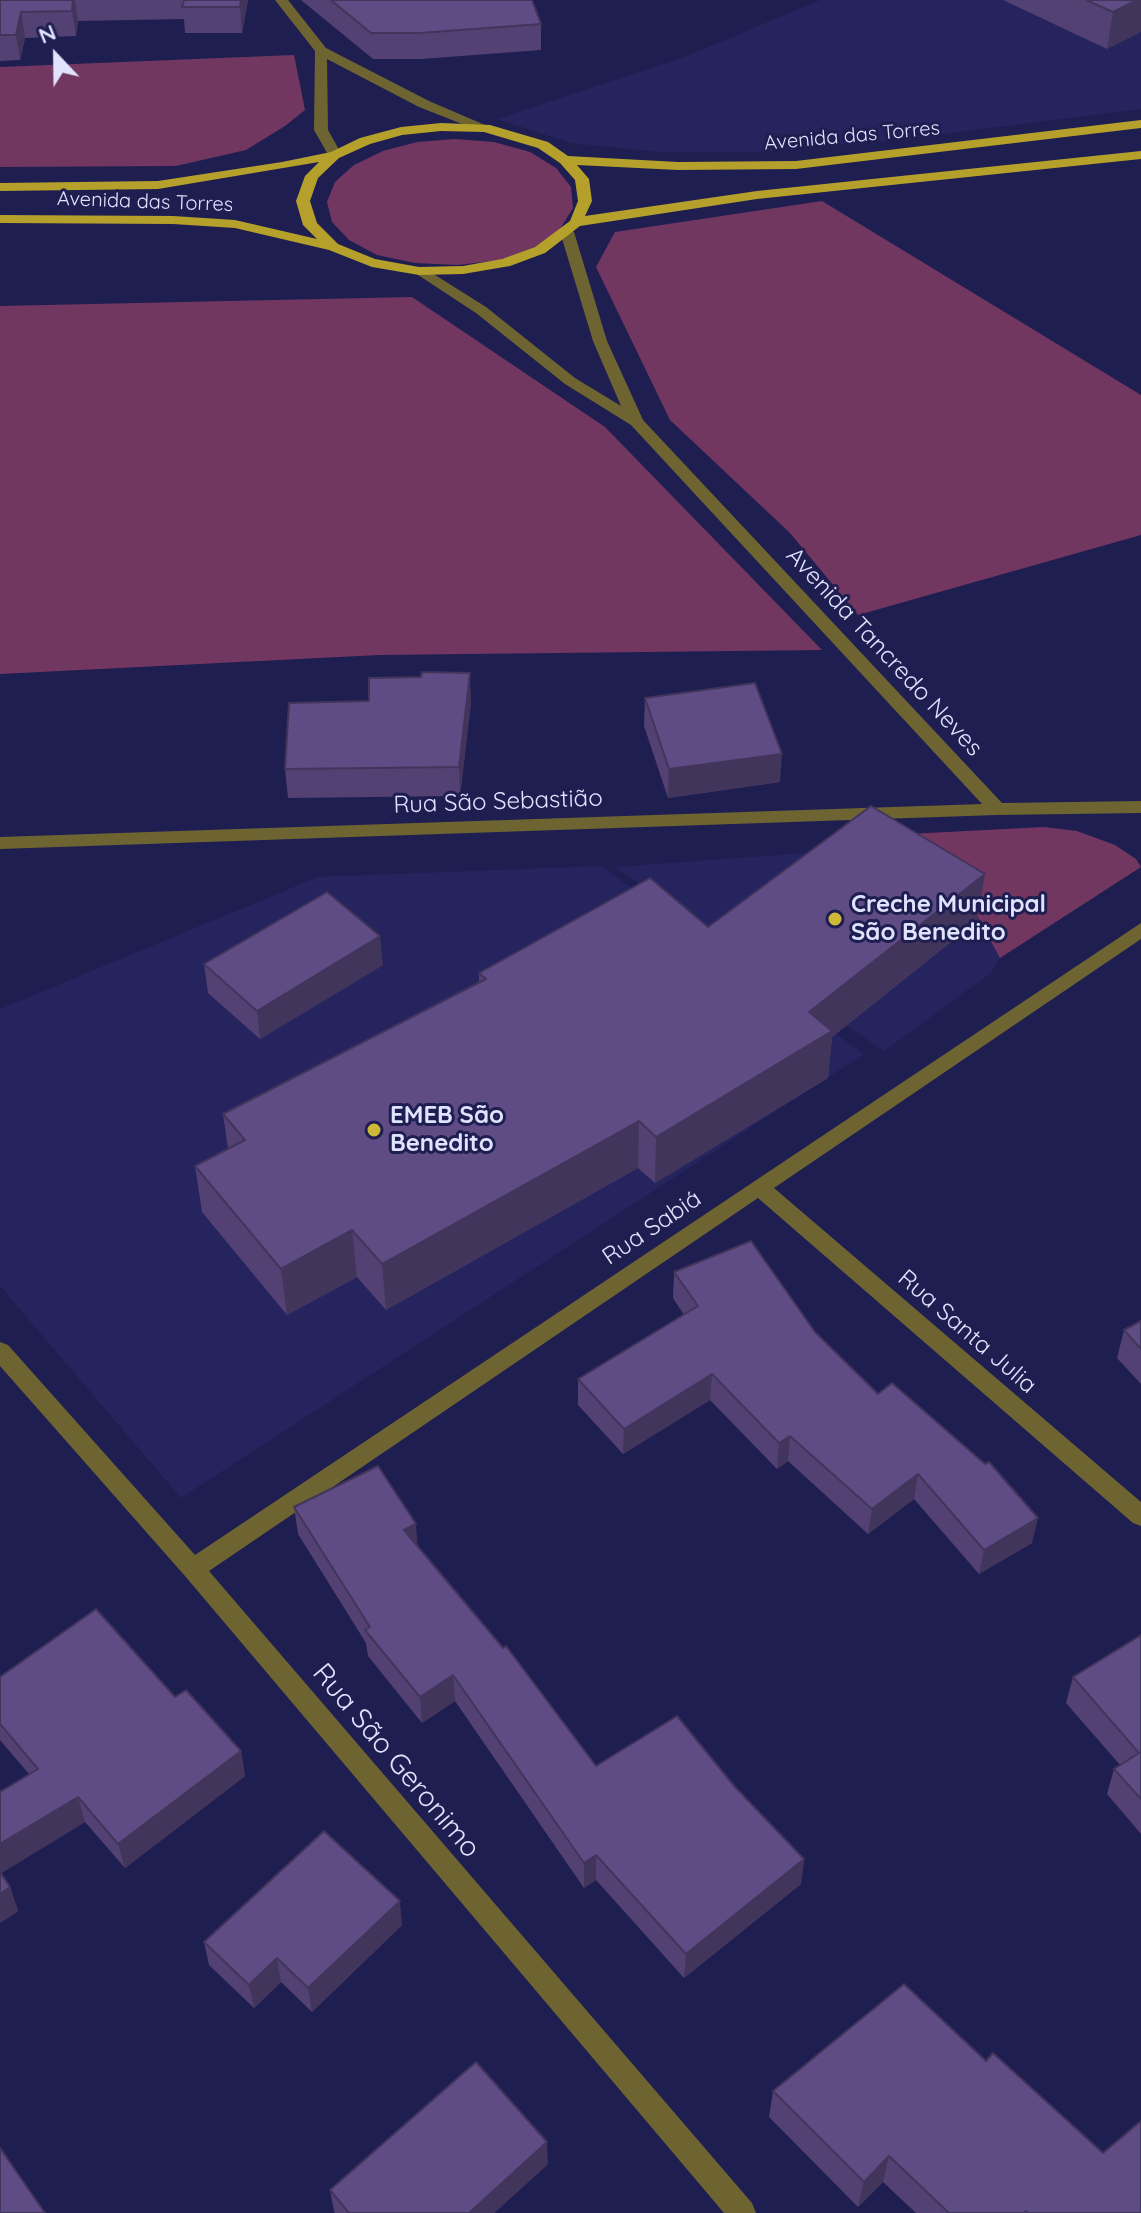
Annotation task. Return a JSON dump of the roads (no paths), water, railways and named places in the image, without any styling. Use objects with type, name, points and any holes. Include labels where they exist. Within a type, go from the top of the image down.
[{"type":"main road","name":"Avenida das Torres","points":[[0,187],[158,185],[335,155],[365,141],[401,131],[441,127],[485,128],[543,145],[565,160],[678,166],[796,165],[1141,124]]},
{"type":"main road","name":"Avenida das Torres","points":[[334,247],[310,225],[303,201],[312,176],[335,155]]},
{"type":"main road","name":"Avenida das Torres","points":[[0,219],[173,220],[235,224],[334,247],[372,263],[419,271],[463,270],[505,263],[540,250],[572,227],[757,195],[1141,155]]},
{"type":"main road","points":[[565,160],[582,179],[585,201],[572,227]]},
{"type":"street","points":[[281,0],[321,51],[424,104],[485,128]]},
{"type":"street","points":[[321,51],[321,130],[335,155]]},
{"type":"street","name":"Avenida Tancredo Neves","points":[[572,227],[600,341],[636,422]]},
{"type":"street","name":"Avenida Tancredo Neves","points":[[419,271],[481,310],[570,381],[636,422],[997,809]]},
{"type":"street","points":[[997,809],[1141,807]]},
{"type":"street","name":"Rua São Sebastião","points":[[0,843],[997,809]]},
{"type":"street","name":"Rua Sabiá","points":[[193,1569],[1141,930]]},
{"type":"street","name":"Rua Santa Julia","points":[[759,1187],[1141,1516]]},
{"type":"street","name":"Rua São Geronimo","points":[[0,1351],[193,1569],[742,2213]]},
{"type":"place","name":"Creche Municipal São Benedito","points":[[835,919]]},
{"type":"place","name":"EMEB São Benedito","points":[[374,1130]]}]
